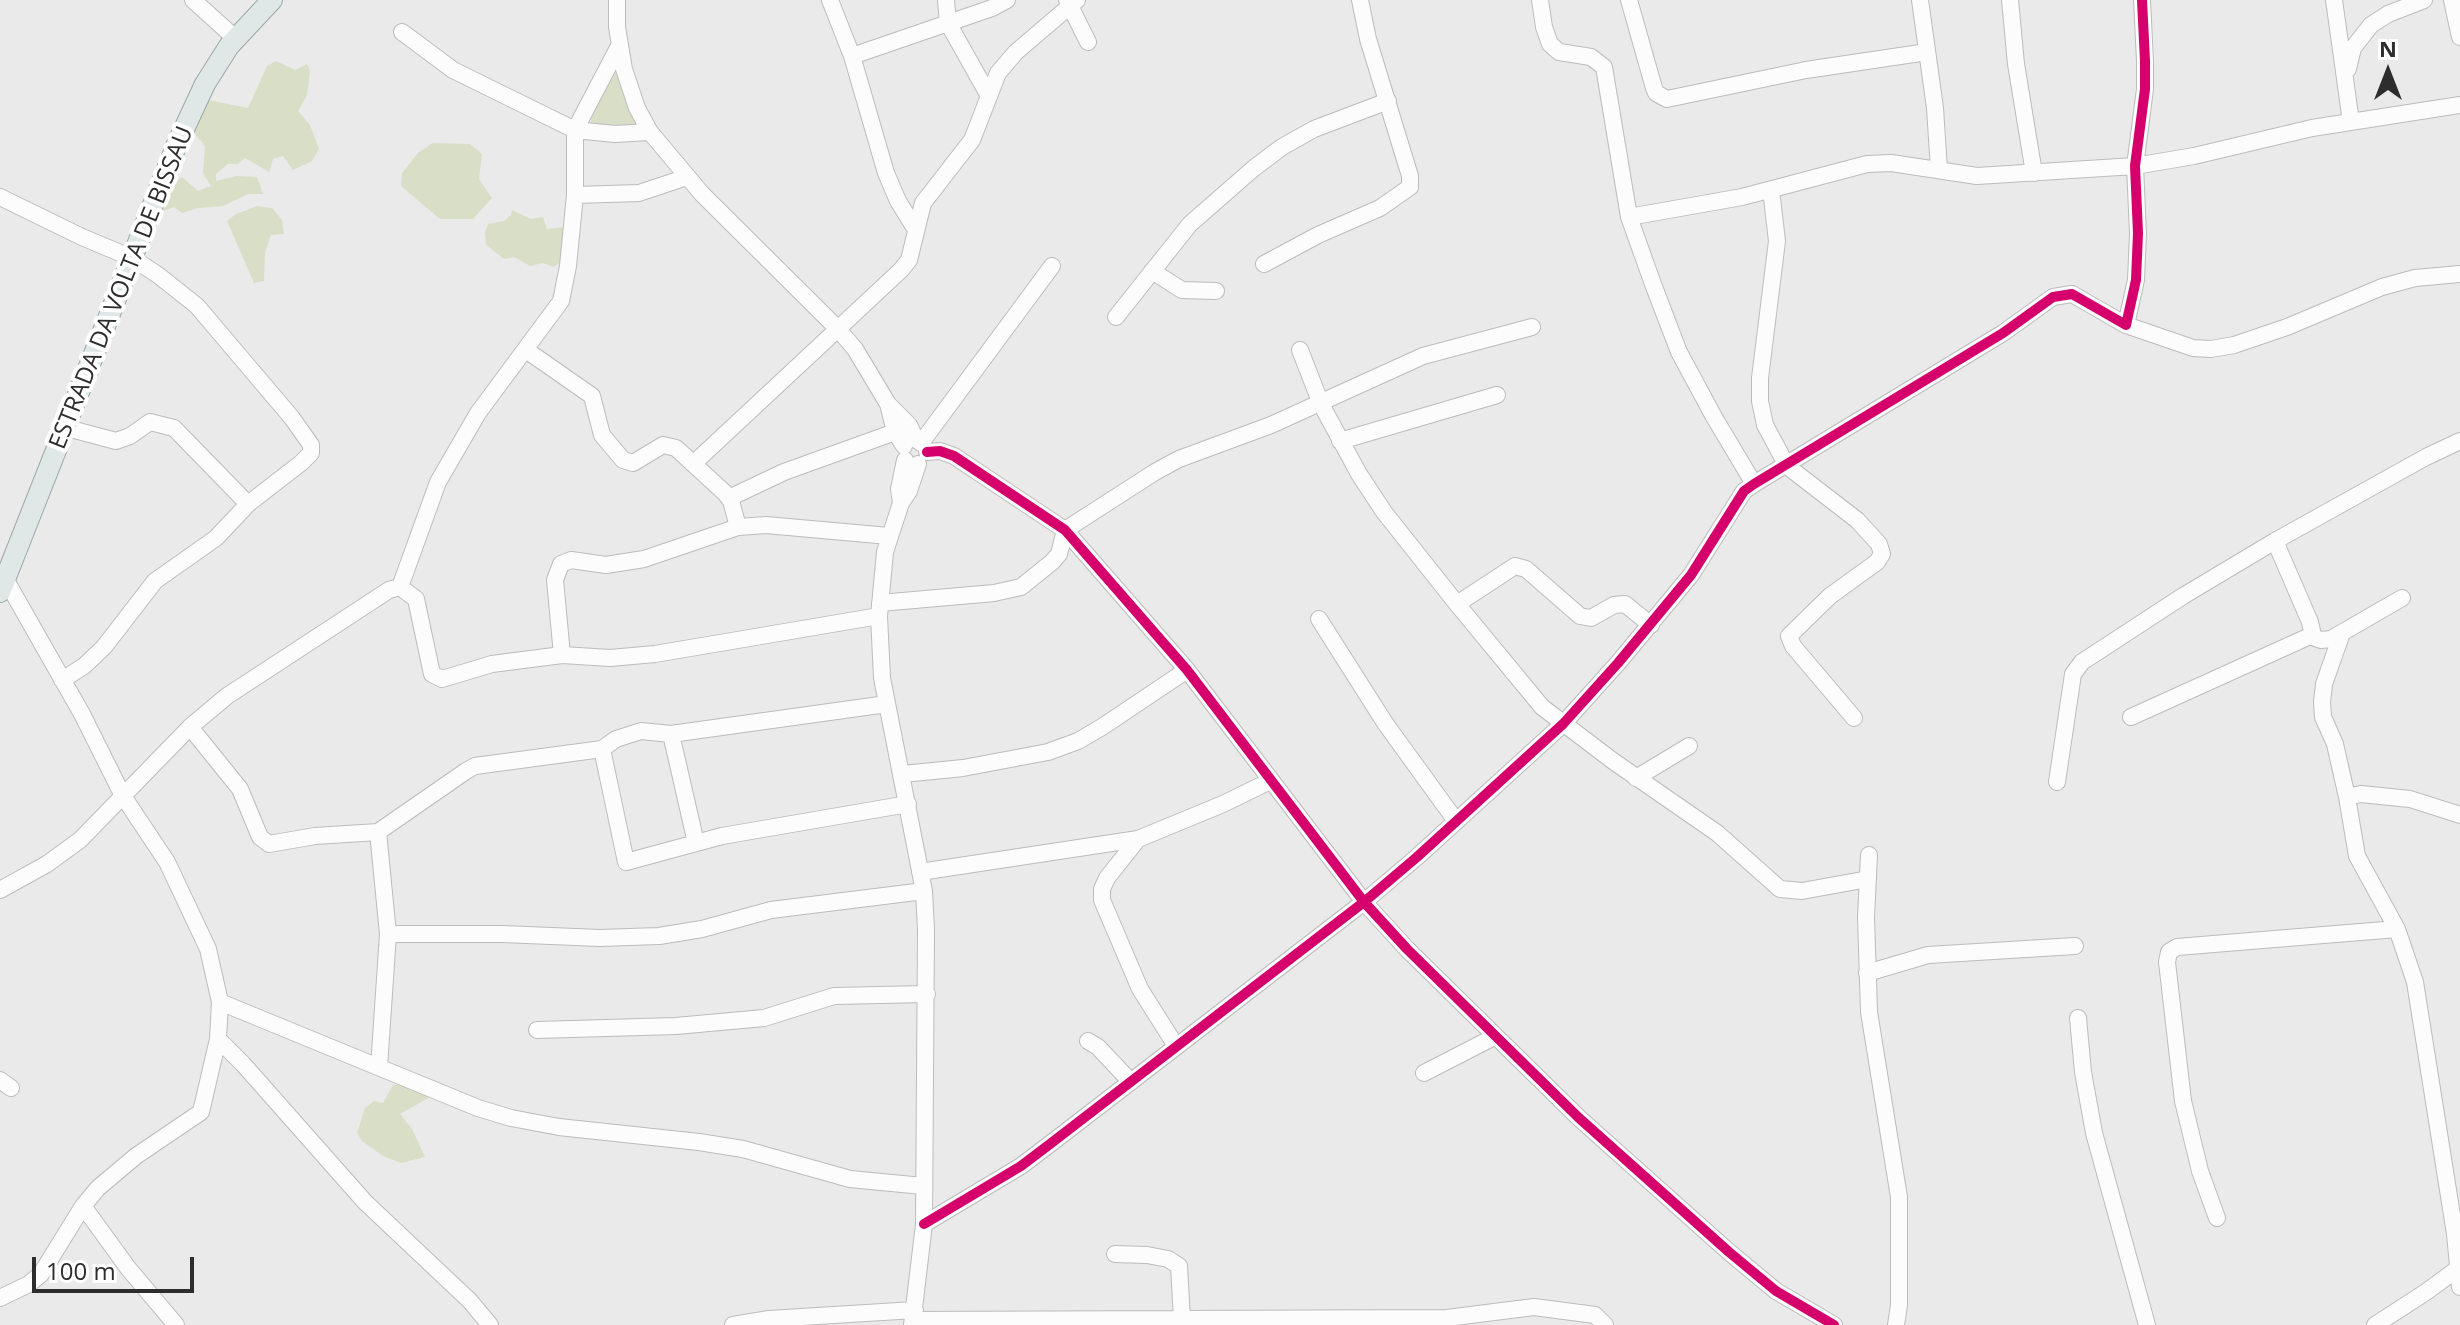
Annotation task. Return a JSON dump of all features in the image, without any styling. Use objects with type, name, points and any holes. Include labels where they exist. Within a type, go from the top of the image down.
[{"type":"main road","name":"ESTRADA DA VOLTA DE BISSAU","points":[[1,580],[67,428],[177,144],[205,84],[235,38],[272,0]]},
{"type":"street","points":[[193,0],[235,38]]},
{"type":"street","points":[[617,0],[619,46],[629,87],[650,132],[687,177],[838,329],[865,363],[912,448]]},
{"type":"street","points":[[830,0],[852,56],[886,173],[898,201],[916,230]]},
{"type":"street","points":[[946,0],[948,23],[989,96]]},
{"type":"street","points":[[852,56],[992,8],[1007,0]]},
{"type":"street","points":[[1264,264],[1318,235],[1370,213],[1407,191],[1411,182],[1368,39],[1360,0]]},
{"type":"street","points":[[1540,0],[1550,44],[1559,52],[1591,57],[1604,67],[1629,217],[1679,352],[1754,484]]},
{"type":"street","points":[[1629,0],[1654,88],[1656,93],[1667,99],[1806,70],[1927,52]]},
{"type":"street","points":[[1920,0],[1935,108],[1939,170]]},
{"type":"street","points":[[2010,0],[2016,64],[2034,173]]},
{"type":"street","points":[[2126,325],[2136,280],[2138,233],[2135,166],[2145,89],[2142,0]]},
{"type":"street","points":[[2334,0],[2351,122]]},
{"type":"street","points":[[2345,79],[2353,48],[2371,25],[2388,14],[2424,0]]},
{"type":"street","points":[[2452,0],[2460,37]]},
{"type":"street","points":[[693,464],[909,260],[923,203],[972,140],[998,73],[1006,61],[1072,2],[1088,42]]},
{"type":"street","points":[[402,32],[453,70],[575,130],[615,134],[650,132]]},
{"type":"street","points":[[400,587],[438,482],[478,413],[561,301],[575,195],[575,130],[619,46]]},
{"type":"street","points":[[1116,317],[1190,224],[1282,147],[1314,129],[1388,101]]},
{"type":"street","points":[[1629,217],[1771,190],[1867,164],[1891,163],[1977,176],[2135,166],[2194,156],[2312,128],[2460,105]]},
{"type":"street","points":[[575,195],[639,193],[687,177]]},
{"type":"street","points":[[1771,190],[1777,241],[1761,366],[1760,401],[1765,425],[1787,466],[1848,511],[1881,548],[1882,554],[1877,562],[1830,596],[1789,636],[1793,646],[1854,718]]},
{"type":"street","points":[[0,197],[132,258],[197,306],[292,418],[311,445],[311,453],[301,463],[248,504],[216,538],[155,581],[104,647],[84,666],[62,680]]},
{"type":"street","points":[[913,1318],[924,1224],[927,994],[924,891],[880,654],[885,552],[901,503],[899,489],[912,448],[1052,266]]},
{"type":"street","points":[[1152,271],[1182,290],[1216,291]]},
{"type":"street","points":[[924,1224],[1021,1166],[1364,902],[1456,821],[1563,724],[1651,625],[1691,575],[1744,491],[1890,399],[2003,333],[2053,297],[2072,294],[2126,325],[2193,348],[2211,349],[2234,345],[2287,327],[2382,287],[2415,278],[2460,274]]},
{"type":"street","points":[[400,587],[416,599],[432,674],[436,678],[452,678],[492,664],[562,655],[610,658],[655,654],[880,609],[1021,587],[1059,554],[1065,530],[1179,459],[1321,404],[1380,373],[1423,356],[1532,327]]},
{"type":"street","points":[[526,350],[592,396],[602,435],[623,460],[633,463],[663,445],[676,448],[729,498],[738,527]]},
{"type":"street","points":[[1300,350],[1321,404],[1340,441],[1384,512],[1529,695],[1636,778],[1717,833],[1780,889],[1802,891],[1868,879]]},
{"type":"street","points":[[1340,441],[1497,395]]},
{"type":"street","points":[[67,428],[116,441],[130,436],[150,422],[174,428],[248,504]]},
{"type":"street","points":[[2057,782],[2070,691],[2077,668],[2183,596],[2275,541],[2460,441]]},
{"type":"street","points":[[729,498],[784,472],[912,448],[954,456],[1065,530],[1187,670],[1364,902],[1494,1037],[1729,1252],[1776,1291],[1834,1325]]},
{"type":"street","points":[[562,655],[555,580],[561,564],[571,560],[606,565],[644,559],[738,527],[766,525],[889,536]]},
{"type":"street","points":[[2275,541],[2312,626],[2310,636]]},
{"type":"street","points":[[1457,604],[1515,566],[1526,569],[1580,616],[1597,616],[1619,603],[1630,607],[1651,625]]},
{"type":"street","points":[[0,1298],[29,1284],[41,1274],[83,1206],[98,1188],[136,1156],[201,1112],[218,1039],[220,1002],[208,949],[167,862],[123,796],[62,680],[1,580]]},
{"type":"street","points":[[0,890],[47,864],[80,840],[190,727],[227,696],[389,590],[400,587]]},
{"type":"street","points":[[2131,717],[2310,636],[2321,640],[2331,639],[2402,598]]},
{"type":"street","points":[[1319,619],[1385,723],[1456,821]]},
{"type":"street","points":[[2342,633],[2324,684],[2323,717],[2335,744],[2357,856],[2397,929],[2415,982],[2460,1287]]},
{"type":"street","points":[[903,774],[990,764],[1048,752],[1078,741],[1102,727],[1187,670]]},
{"type":"street","points":[[190,727],[240,789],[260,837],[269,844],[315,836],[378,832],[475,766],[602,749],[616,739],[641,731],[671,734],[887,704]]},
{"type":"street","points":[[671,734],[696,843]]},
{"type":"street","points":[[1636,778],[1689,746]]},
{"type":"street","points":[[602,749],[626,862],[696,843],[908,804]]},
{"type":"street","points":[[920,872],[1138,839],[1270,781]]},
{"type":"street","points":[[2347,797],[2361,794],[2410,799],[2460,815]]},
{"type":"street","points":[[378,832],[388,934],[379,1067]]},
{"type":"street","points":[[1138,839],[1107,878],[1102,889],[1102,900],[1140,989],[1176,1046]]},
{"type":"street","points":[[1869,855],[1869,1012],[1899,1197],[1899,1305],[1896,1325]]},
{"type":"street","points":[[388,934],[600,938],[659,936],[702,929],[771,910],[924,891]]},
{"type":"street","points":[[2217,1218],[2200,1171],[2183,1101],[2168,975],[2169,952],[2177,947],[2397,929]]},
{"type":"street","points":[[1867,973],[1928,955],[2075,946]]},
{"type":"street","points":[[537,1030],[676,1026],[764,1018],[834,996],[927,994]]},
{"type":"street","points":[[220,1002],[478,1108],[511,1118],[559,1127],[714,1144],[767,1155],[850,1179],[923,1186]]},
{"type":"street","points":[[2078,1018],[2083,1072],[2094,1133],[2147,1325]]},
{"type":"street","points":[[1424,1073],[1494,1037]]},
{"type":"street","points":[[218,1039],[365,1202],[470,1301],[490,1325]]},
{"type":"street","points":[[1088,1041],[1098,1047],[1131,1082]]},
{"type":"street","points":[[83,1206],[128,1268],[176,1325]]},
{"type":"street","points":[[1115,1254],[1147,1255],[1168,1259],[1179,1266],[1182,1319]]},
{"type":"street","points":[[2375,1325],[2459,1267]]},
{"type":"street","points":[[733,1325],[769,1319],[1447,1318],[1534,1307],[1595,1315],[1605,1325]]},
{"type":"green space","points":[[276,61],[295,70],[307,64],[310,71],[307,95],[298,111],[310,125],[319,149],[312,161],[293,170],[283,156],[273,159],[269,172],[245,158],[238,164],[228,164],[216,174],[216,181],[236,176],[257,177],[263,194],[248,194],[223,206],[182,213],[174,207],[154,215],[159,195],[182,177],[198,191],[211,186],[203,173],[205,146],[190,128],[203,99],[248,108],[267,66]]},
{"type":"green space","points":[[611,66],[647,128],[587,134],[603,79]]},
{"type":"green space","points":[[433,143],[470,144],[482,154],[479,179],[492,198],[473,219],[440,219],[401,186],[402,173],[418,153]]},
{"type":"green space","points":[[257,206],[272,208],[282,220],[284,234],[271,235],[265,253],[264,281],[254,283],[227,221]]},
{"type":"green space","points":[[512,210],[531,219],[543,217],[547,229],[565,227],[563,260],[554,267],[543,263],[530,266],[514,257],[504,259],[486,245],[488,224],[504,221]]},
{"type":"green space","points":[[393,1085],[418,1085],[430,1090],[430,1097],[400,1114],[412,1129],[425,1157],[401,1163],[383,1156],[362,1141],[357,1133],[365,1108],[374,1101],[383,1103]]},
{"type":"cycle path","points":[[924,1224],[1021,1166],[1364,902],[1417,857],[1563,724],[1618,663],[1691,575],[1744,491],[2003,333],[2053,297],[2072,294],[2126,325],[2136,280],[2138,233],[2135,166],[2145,89],[2142,0]]},
{"type":"cycle path","points":[[927,452],[940,451],[954,456],[1065,530],[1187,670],[1364,902],[1407,949],[1579,1118],[1729,1252],[1776,1291],[1834,1325]]}]
